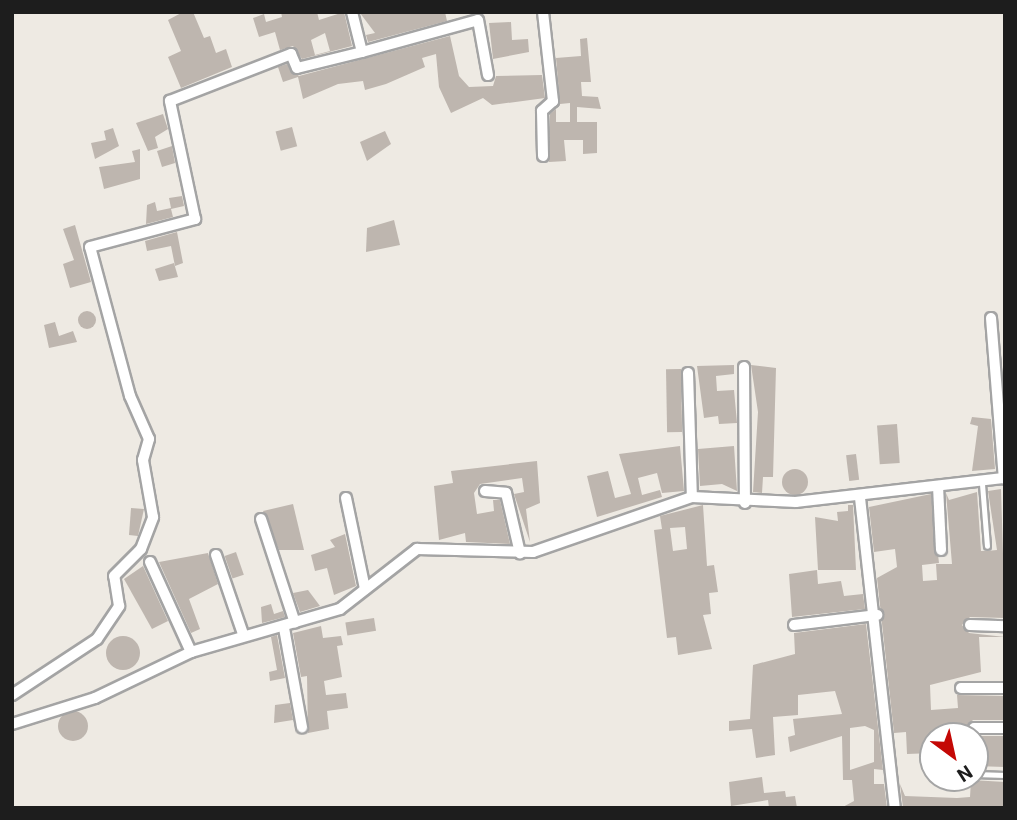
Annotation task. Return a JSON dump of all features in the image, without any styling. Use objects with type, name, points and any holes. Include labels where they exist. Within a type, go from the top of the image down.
[{"type":"street","points":[[352,12],[362,52]]},
{"type":"street","points":[[542,12],[553,101],[542,111],[543,156]]},
{"type":"street","points":[[12,695],[97,639],[120,606],[114,576],[141,549],[153,517],[143,460],[149,439],[130,396],[90,247],[195,219],[170,101],[291,54],[297,68],[478,20],[488,75]]},
{"type":"street","points":[[12,724],[95,698],[191,652],[243,634],[284,628],[340,608],[365,589],[393,561],[417,549],[520,553],[692,497],[745,503],[860,498],[938,486],[982,484],[1004,478],[991,318]]},
{"type":"street","points":[[744,367],[745,503]]},
{"type":"street","points":[[688,373],[692,497]]},
{"type":"street","points":[[938,486],[940,550]]},
{"type":"street","points":[[485,491],[506,493],[520,553]]},
{"type":"street","points":[[346,498],[365,589]]},
{"type":"street","points":[[860,498],[877,615],[895,808]]},
{"type":"street","points":[[261,519],[295,622]]},
{"type":"street","points":[[216,555],[243,634]]},
{"type":"street","points":[[150,562],[191,652]]},
{"type":"street","points":[[794,625],[877,615]]},
{"type":"street","points":[[970,625],[1005,626]]},
{"type":"street","points":[[284,628],[302,727]]},
{"type":"street","points":[[961,688],[1005,688]]},
{"type":"lane","points":[[982,484],[987,545]]},
{"type":"building","points":[[183,12],[193,12],[204,38],[210,36],[216,53],[226,49],[232,67],[181,88],[168,57],[181,51],[168,20]]},
{"type":"building","points":[[281,12],[317,12],[319,20],[344,12],[352,46],[302,59],[293,46],[280,50],[275,32],[259,37],[253,18],[264,14],[266,22],[282,17]],"holes":[[[325,33],[330,51],[315,55],[311,40]]]},
{"type":"building","points":[[445,12],[447,21],[368,42],[366,35],[375,33],[360,13]]},
{"type":"building","points":[[511,22],[512,40],[528,39],[529,52],[493,59],[489,23]]},
{"type":"building","points":[[450,36],[459,76],[469,87],[493,86],[496,76],[542,75],[545,98],[492,105],[483,98],[451,113],[439,87],[436,54],[422,58],[425,67],[386,84],[365,90],[363,81],[338,84],[303,99],[298,77],[283,82],[278,67],[287,64],[299,76]]},
{"type":"building","points":[[587,38],[591,82],[581,82],[582,96],[598,97],[601,109],[577,107],[577,122],[597,122],[597,153],[583,154],[583,140],[564,140],[566,161],[549,162],[550,114],[556,109],[556,122],[570,122],[570,103],[560,104],[556,58],[581,56],[580,39]]},
{"type":"building","points":[[163,114],[168,129],[155,137],[158,148],[148,151],[136,123]]},
{"type":"building","points":[[292,127],[297,146],[281,151],[276,131]]},
{"type":"building","points":[[113,128],[119,146],[95,159],[91,143],[106,140],[104,131]]},
{"type":"building","points":[[385,131],[391,144],[367,161],[360,142]]},
{"type":"building","points":[[172,146],[175,163],[162,167],[157,151]]},
{"type":"building","points":[[140,149],[140,179],[104,189],[99,167],[135,162],[132,151]]},
{"type":"building","points":[[182,196],[184,206],[171,209],[173,217],[146,224],[147,205],[155,202],[157,211],[171,208],[169,198]]},
{"type":"building","points":[[394,220],[400,245],[366,252],[367,228]]},
{"type":"building","points":[[75,225],[91,282],[70,288],[63,264],[74,260],[63,229]]},
{"type":"building","points":[[177,232],[183,263],[175,266],[171,246],[147,251],[145,241]]},
{"type":"building","points":[[174,263],[178,277],[159,281],[155,269]]},
{"type":"building","points":[[87,311],[93,314],[96,320],[93,326],[87,329],[81,326],[78,320],[81,314]]},
{"type":"building","points":[[55,322],[59,336],[73,331],[77,342],[49,348],[44,325]]},
{"type":"building","points":[[734,365],[734,374],[716,376],[717,391],[734,390],[737,423],[719,424],[718,416],[704,418],[697,366]]},
{"type":"building","points":[[751,365],[776,368],[773,477],[763,477],[762,493],[753,492],[758,412]]},
{"type":"building","points":[[666,369],[681,369],[682,432],[667,432]]},
{"type":"building","points":[[972,417],[991,419],[995,469],[972,471],[978,426],[970,424]]},
{"type":"building","points":[[897,424],[900,463],[880,464],[877,425]]},
{"type":"building","points":[[680,446],[684,491],[662,493],[657,473],[638,478],[642,495],[660,490],[662,497],[597,517],[587,476],[608,471],[615,498],[631,494],[619,454]]},
{"type":"building","points":[[734,446],[737,491],[722,484],[700,486],[698,449]]},
{"type":"building","points":[[856,454],[859,480],[849,481],[846,455]]},
{"type":"building","points":[[537,461],[540,503],[526,509],[530,542],[514,494],[524,492],[522,478],[480,484],[474,493],[477,514],[494,511],[493,500],[500,500],[510,544],[466,542],[465,533],[439,540],[434,486],[453,483],[451,471]]},
{"type":"building","points":[[795,469],[804,473],[808,482],[804,491],[795,495],[786,491],[782,482],[786,473]]},
{"type":"building","points":[[1001,489],[1005,618],[970,617],[962,625],[969,633],[1005,637],[979,637],[981,672],[930,685],[931,710],[958,708],[957,695],[1005,696],[1005,720],[919,722],[919,754],[907,754],[906,732],[894,733],[877,578],[897,567],[895,549],[874,552],[869,507],[931,494],[939,563],[922,565],[923,581],[937,580],[936,564],[952,564],[946,493],[949,500],[977,492],[981,551],[987,551],[997,550],[988,491]]},
{"type":"building","points":[[293,504],[304,550],[279,550],[263,511]]},
{"type":"building","points":[[703,505],[707,566],[714,565],[718,592],[709,593],[711,614],[703,615],[712,649],[678,655],[676,637],[667,638],[654,530],[662,529],[660,516]],"holes":[[[685,527],[687,549],[673,551],[670,528]]]},
{"type":"building","points":[[848,505],[853,505],[856,570],[818,570],[815,517],[838,521],[837,512],[848,511]]},
{"type":"building","points":[[131,508],[144,509],[138,536],[129,535]]},
{"type":"building","points":[[345,534],[356,586],[334,595],[327,568],[315,571],[311,555],[335,547],[330,540]]},
{"type":"building","points":[[236,552],[244,575],[232,579],[225,556]]},
{"type":"building","points":[[208,553],[218,584],[189,599],[200,629],[191,633],[159,562]]},
{"type":"building","points":[[143,566],[168,621],[152,629],[124,579]]},
{"type":"building","points":[[817,570],[818,584],[841,581],[844,596],[863,594],[865,609],[792,617],[789,574]]},
{"type":"building","points":[[308,590],[320,606],[300,612],[293,593]]},
{"type":"building","points":[[271,604],[274,614],[283,611],[285,617],[262,623],[261,607]]},
{"type":"building","points":[[374,618],[376,631],[347,635],[345,623]]},
{"type":"building","points":[[866,624],[883,770],[874,769],[874,784],[884,784],[887,808],[841,808],[854,801],[852,780],[843,780],[842,736],[790,752],[788,737],[795,735],[793,719],[842,714],[835,691],[798,695],[798,715],[773,717],[775,755],[756,758],[752,729],[729,731],[729,721],[750,719],[753,665],[795,654],[794,633]],"holes":[[[865,726],[874,730],[874,762],[850,770],[850,728]]]},
{"type":"building","points":[[321,626],[323,638],[341,636],[343,645],[337,646],[342,677],[324,681],[326,695],[346,693],[348,708],[327,711],[329,729],[308,733],[307,676],[301,677],[293,633]]},
{"type":"building","points":[[277,635],[285,678],[270,681],[269,672],[277,670],[271,637]]},
{"type":"building","points":[[123,636],[135,641],[140,653],[135,665],[123,670],[111,665],[106,653],[111,641]]},
{"type":"building","points":[[290,703],[293,720],[274,723],[275,705]]},
{"type":"building","points":[[73,711],[79,712],[87,720],[87,732],[79,740],[73,741],[67,740],[59,732],[58,726],[59,720],[67,712]]},
{"type":"building","points":[[989,736],[1005,736],[1005,767],[989,766]]},
{"type":"building","points":[[762,777],[764,793],[785,791],[786,797],[795,796],[797,808],[769,808],[768,800],[731,806],[729,782]]},
{"type":"building","points":[[989,781],[1005,782],[1005,808],[903,808],[900,784],[905,796],[970,797],[970,792],[989,792]]}]
